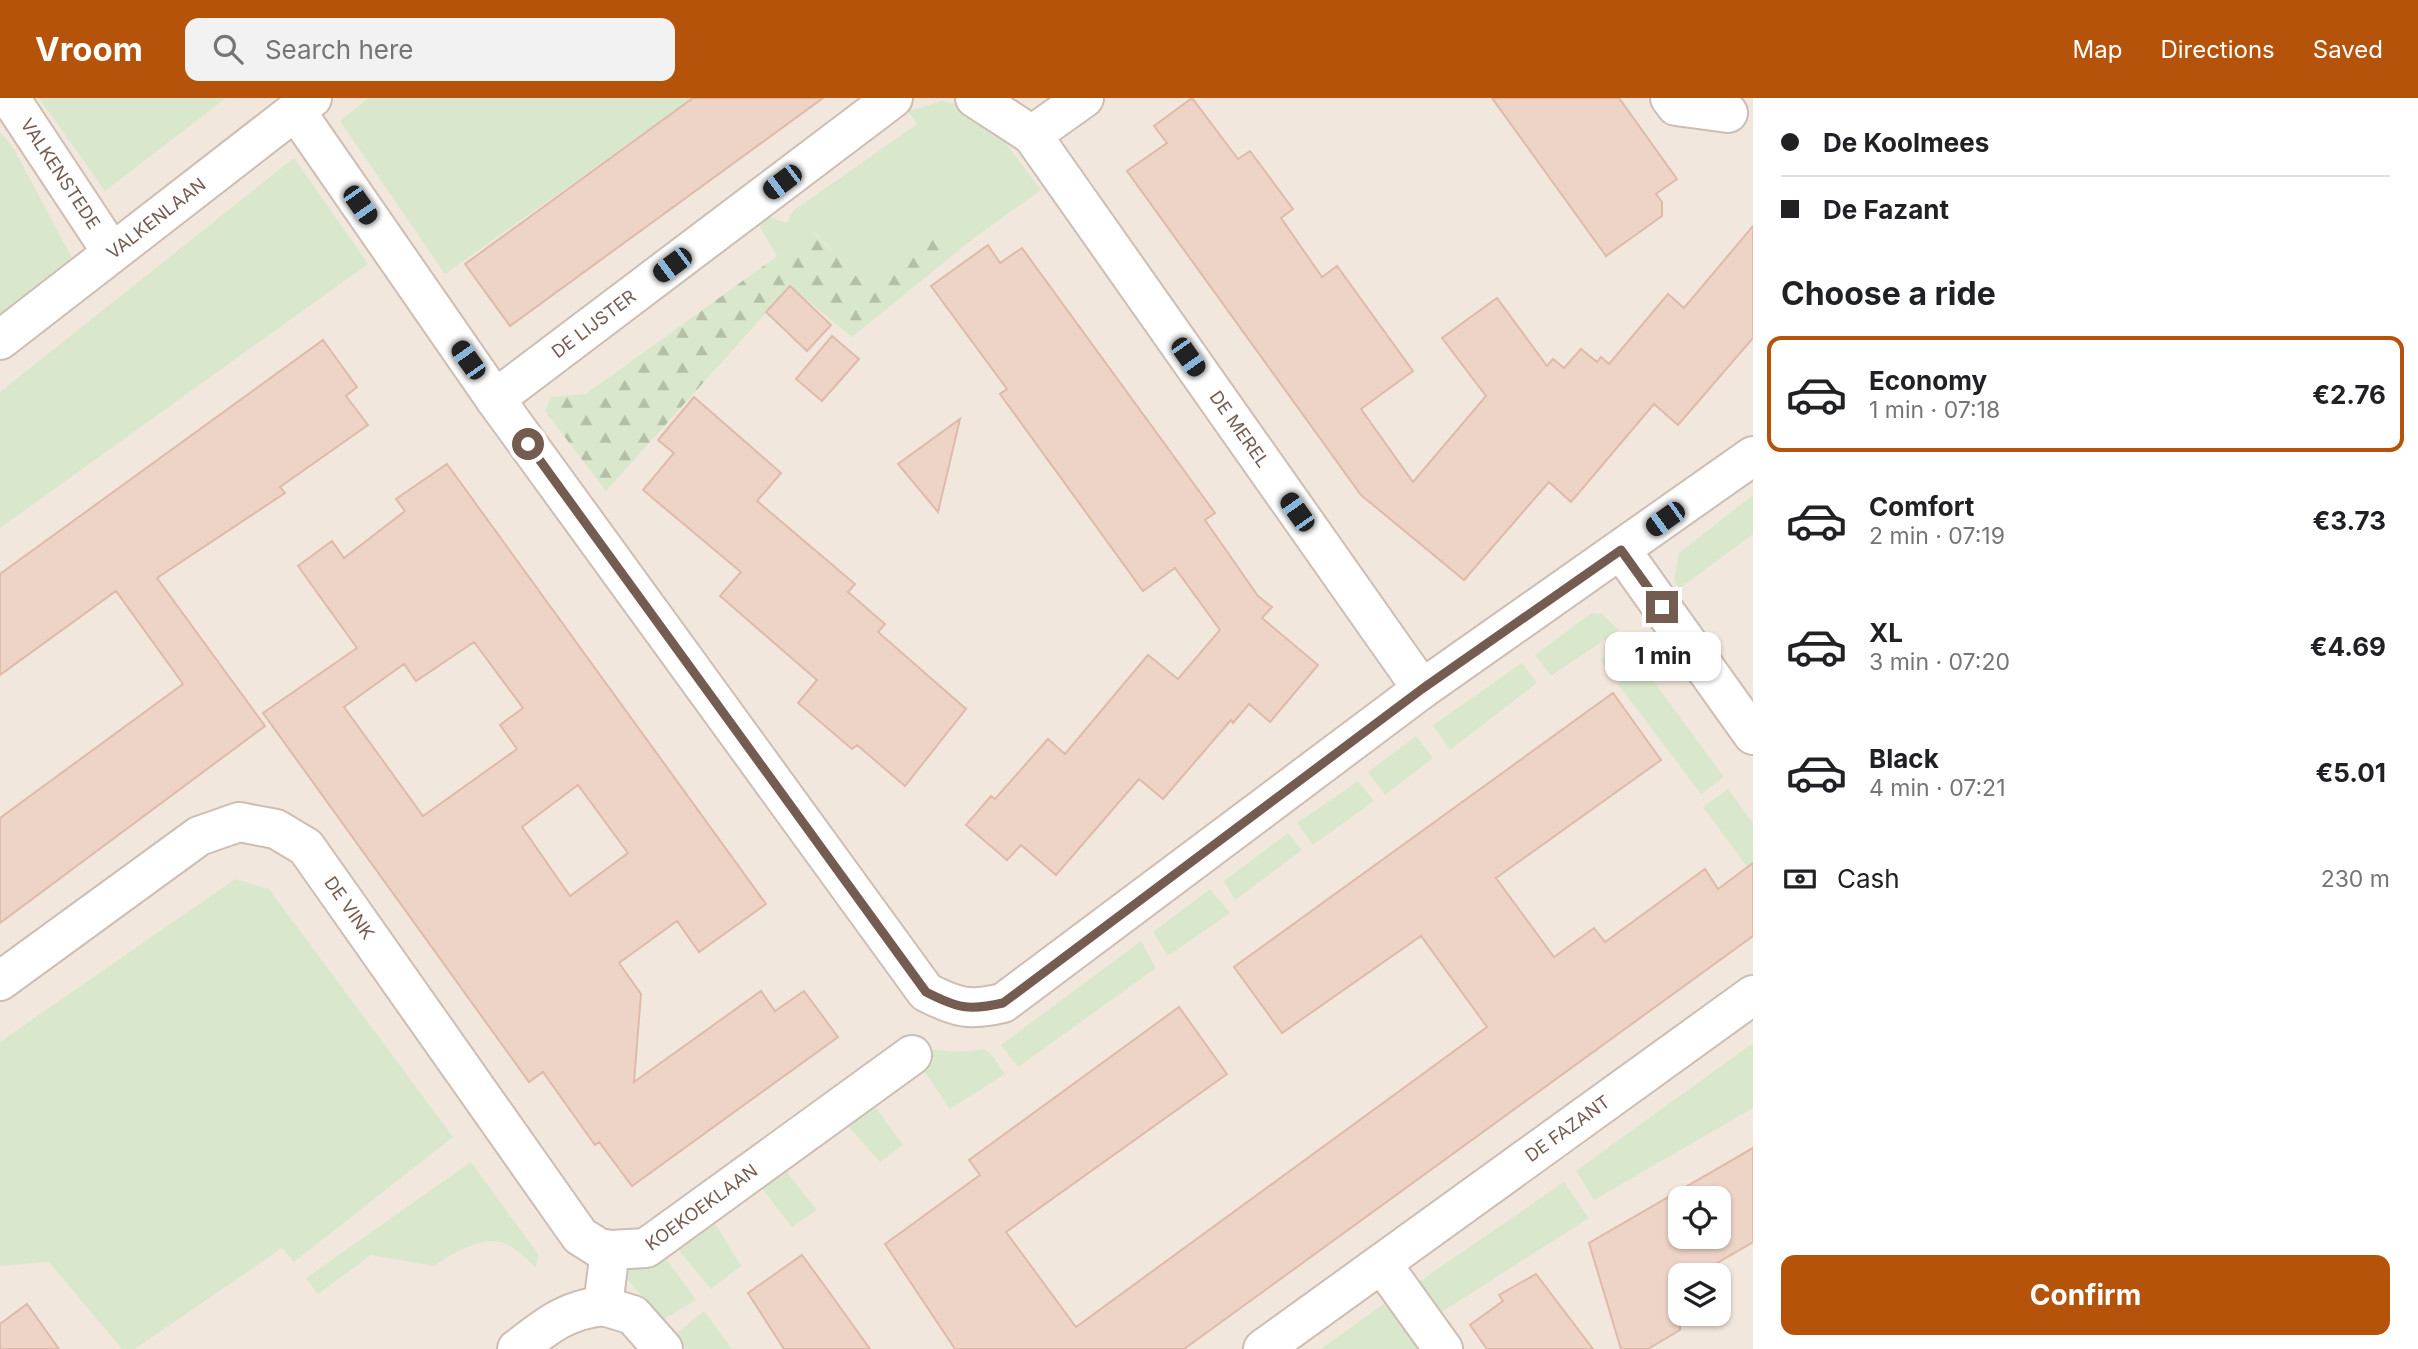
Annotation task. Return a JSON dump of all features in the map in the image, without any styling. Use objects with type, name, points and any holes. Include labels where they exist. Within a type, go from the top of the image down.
[{"type":"street","name":"VALKENSTEDE","points":[[10,98],[111,251]]},
{"type":"street","name":"DE LIJSTER","points":[[495,399],[893,98]]},
{"type":"street","points":[[975,98],[1032,135],[1084,98]]},
{"type":"street","points":[[1670,98],[1676,106],[1728,113]]},
{"type":"street","name":"VALKENLAAN","points":[[0,340],[111,251],[304,106]]},
{"type":"street","points":[[304,106],[495,399],[926,992],[952,1006],[977,1009],[1003,1003],[1422,689],[1753,456]]},
{"type":"street","name":"DE MEREL","points":[[1032,135],[1422,689]]},
{"type":"street","points":[[1621,550],[1753,735]]},
{"type":"street","name":"DE VINK","points":[[0,981],[198,836],[239,822],[276,829],[306,847],[580,1236],[599,1248],[610,1250]]},
{"type":"street","name":"DE FAZANT","points":[[1263,1349],[1753,995]]},
{"type":"street","name":"KOEKOEKLAAN","points":[[610,1250],[646,1248],[912,1055]]},
{"type":"street","points":[[603,1306],[610,1250]]},
{"type":"street","points":[[1382,1264],[1443,1349]]},
{"type":"street","points":[[517,1349],[556,1320],[578,1308],[603,1306],[633,1315],[663,1349]]},
{"type":"shaded area","points":[[0,98],[1753,98],[1753,1349],[0,1349]]},
{"type":"green space","points":[[39,98],[226,98],[105,191]]},
{"type":"green space","points":[[368,98],[693,98],[445,274],[340,121]]},
{"type":"green space","points":[[942,101],[957,104],[985,116],[1041,190],[974,238],[933,235],[870,290],[813,231],[777,256],[757,222],[765,216],[787,223],[793,211],[917,124],[908,111]]},
{"type":"green space","points":[[0,132],[14,149],[72,258],[0,314]]},
{"type":"green space","points":[[294,158],[368,264],[0,528],[0,392]]},
{"type":"green space","points":[[812,231],[870,290],[933,234],[974,238],[852,337],[790,286],[606,491],[545,411],[551,397],[586,394]]},
{"type":"green space","points":[[1753,495],[1753,534],[1679,589],[1674,581],[1679,553]]},
{"type":"green space","points":[[1591,613],[1602,614],[1619,630],[1551,676],[1535,655]]},
{"type":"green space","points":[[1624,641],[1724,777],[1701,794],[1600,660]]},
{"type":"green space","points":[[1522,663],[1537,683],[1450,750],[1433,725]]},
{"type":"green space","points":[[1416,736],[1433,758],[1385,795],[1368,772]]},
{"type":"green space","points":[[1358,781],[1374,801],[1313,845],[1297,823]]},
{"type":"green space","points":[[1728,789],[1753,823],[1753,875],[1703,807]]},
{"type":"green space","points":[[1288,833],[1302,850],[1235,900],[1224,881]]},
{"type":"green space","points":[[235,879],[269,889],[453,1137],[294,1262],[282,1248],[135,1349],[122,1349],[49,1262],[0,1266],[0,1042]]},
{"type":"green space","points":[[1210,889],[1230,913],[1168,956],[1153,932]]},
{"type":"green space","points":[[1141,941],[1156,968],[1018,1067],[1001,1045]]},
{"type":"green space","points":[[1753,1043],[1753,1108],[1594,1200],[1576,1171]]},
{"type":"green space","points":[[983,1049],[990,1053],[1005,1074],[950,1109],[922,1068],[933,1050],[964,1052]]},
{"type":"green space","points":[[866,1107],[876,1108],[903,1145],[880,1162],[847,1125]]},
{"type":"green space","points":[[471,1162],[538,1254],[536,1268],[510,1246],[491,1241],[470,1246],[434,1266],[371,1255],[318,1294],[306,1278]]},
{"type":"green space","points":[[780,1170],[786,1171],[817,1210],[792,1227],[760,1186]]},
{"type":"green space","points":[[1564,1182],[1589,1218],[1440,1313],[1410,1288]]},
{"type":"green space","points":[[704,1222],[716,1225],[741,1266],[711,1289],[674,1245]]},
{"type":"green space","points":[[662,1253],[696,1300],[663,1320],[626,1278],[627,1266]]},
{"type":"green space","points":[[1389,1300],[1424,1349],[1321,1349]]},
{"type":"green space","points":[[704,1311],[732,1349],[686,1349],[676,1334]]},
{"type":"building","points":[[693,98],[823,98],[510,326],[465,264]]},
{"type":"building","points":[[1192,98],[1238,159],[1250,151],[1293,209],[1281,218],[1322,277],[1337,266],[1413,371],[1361,409],[1413,482],[1486,396],[1442,338],[1497,298],[1547,366],[1553,359],[1564,368],[1581,349],[1597,362],[1601,357],[1609,364],[1668,294],[1684,308],[1753,226],[1753,338],[1678,425],[1654,404],[1571,502],[1549,482],[1464,580],[1361,495],[1127,171],[1167,143],[1154,126]]},
{"type":"building","points":[[1492,98],[1619,98],[1677,179],[1656,194],[1662,202],[1662,216],[1606,256]]},
{"type":"building","points":[[988,245],[1000,263],[1022,248],[1215,513],[1205,520],[1258,596],[1272,607],[1262,618],[1318,665],[1270,722],[1249,704],[1233,723],[1231,720],[1163,799],[1139,779],[1056,875],[1021,845],[1007,860],[966,825],[991,796],[995,799],[1048,739],[1065,754],[1148,655],[1178,679],[1220,630],[1175,568],[1143,591],[1000,394],[1007,389],[931,286]]},
{"type":"building","points":[[790,286],[831,325],[807,351],[766,312]]},
{"type":"building","points":[[832,336],[859,359],[822,401],[796,379]]},
{"type":"building","points":[[323,340],[357,387],[346,396],[368,425],[280,487],[285,493],[157,578],[265,726],[0,923],[0,818],[183,684],[116,591],[0,675],[0,574]]},
{"type":"building","points":[[694,397],[781,473],[757,501],[855,584],[848,592],[885,624],[878,632],[966,709],[905,786],[857,745],[852,749],[798,703],[817,680],[720,596],[741,572],[643,490],[674,453],[658,440]]},
{"type":"building","points":[[960,419],[938,512],[898,464]]},
{"type":"building","points":[[447,464],[766,904],[699,952],[677,921],[619,963],[641,994],[634,1082],[761,991],[775,1011],[804,991],[838,1037],[632,1186],[599,1142],[595,1145],[543,1072],[529,1082],[263,713],[357,648],[298,566],[332,541],[344,558],[405,511],[396,499]],"holes":[[[474,642],[523,708],[500,725],[517,749],[423,816],[344,707],[404,664],[416,681]],[[578,785],[628,853],[570,896],[522,827]]]},
{"type":"building","points":[[1613,693],[1661,760],[1496,878],[1554,957],[1594,928],[1605,942],[1705,869],[1718,889],[1753,863],[1753,936],[1184,1349],[955,1349],[885,1244],[980,1175],[969,1160],[1179,1007],[1227,1074],[1006,1232],[1076,1327],[1487,1027],[1421,936],[1282,1033],[1234,967]]},
{"type":"building","points":[[1753,1148],[1753,1242],[1717,1263],[1668,1263],[1668,1326],[1680,1326],[1680,1330],[1648,1349],[1621,1349],[1589,1243],[1668,1197],[1668,1249],[1731,1249],[1731,1186],[1687,1186]]},
{"type":"building","points":[[802,1255],[870,1349],[784,1349],[748,1293]]},
{"type":"building","points":[[1536,1274],[1593,1349],[1487,1349],[1470,1325],[1503,1301],[1499,1295]]},
{"type":"building","points":[[27,1304],[59,1349],[0,1349],[0,1324]]},
{"type":"route","points":[[528,444],[926,992],[952,1006],[977,1009],[1003,1003],[1422,689],[1621,550],[1662,607]]}]
